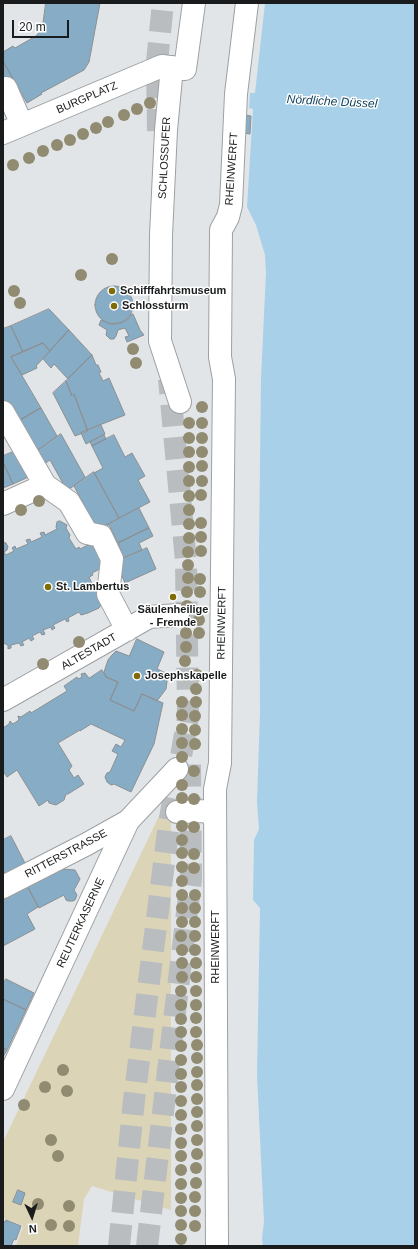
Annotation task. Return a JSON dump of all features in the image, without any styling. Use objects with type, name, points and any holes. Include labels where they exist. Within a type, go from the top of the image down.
[{"type":"street","name":"BURGPLATZ","points":[[13,129],[162,66],[185,69],[194,3]]},
{"type":"street","name":"RHEINWERFT","points":[[217,1246],[211,827],[215,789],[220,763],[224,379],[220,357],[221,230],[228,217],[231,206],[236,94],[247,3]]},
{"type":"street","name":"SCHLOSSUFER","points":[[172,67],[166,130],[169,250],[168,298],[160,341],[180,402]]},
{"type":"street","points":[[6,88],[13,129]]},
{"type":"street","points":[[3,412],[45,485],[68,502],[87,533],[101,536],[112,559],[108,594],[126,630]]},
{"type":"street","points":[[3,504],[45,485]]},
{"type":"street","name":"ALTESTADT","points":[[3,700],[149,617],[178,615]]},
{"type":"street","name":"REUTERKASERNE","points":[[3,1089],[128,821],[177,769]]},
{"type":"street","points":[[177,812],[209,811],[211,827]]},
{"type":"street","name":"RITTERSTRASSE","points":[[3,887],[128,821]]},
{"type":"shaded area","points":[[159,816],[171,822],[171,1210],[92,1186],[84,1199],[78,1246],[16,1246],[23,1226],[3,1218],[3,1142]]},
{"type":"water","name":"Nördliche Düssel","points":[[265,3],[415,3],[415,1246],[263,1246],[262,1238],[264,1222],[257,1075],[260,908],[253,900],[254,840],[259,829],[257,802],[260,712],[259,547],[261,378],[266,272],[265,255],[256,225],[247,207],[253,109],[249,108],[250,93],[255,93]]},
{"type":"building","points":[[46,3],[100,3],[89,62],[84,70],[41,93],[42,94],[27,103],[3,61],[3,52],[13,46],[15,48],[36,36],[42,29]]},
{"type":"building","points":[[3,63],[15,83],[3,90]]},
{"type":"building","points":[[244,115],[251,116],[250,134],[243,133]]},
{"type":"building","name":"Schlossturm","points":[[110,286],[118,286],[128,291],[132,298],[132,312],[128,319],[118,324],[110,324],[100,319],[98,316],[95,309],[95,301],[100,291],[103,289]]},
{"type":"building","points":[[49,309],[69,330],[50,351],[43,343],[23,352],[11,326]]},
{"type":"building","points":[[132,314],[144,335],[127,342],[125,337],[129,336],[125,328],[118,330],[114,339],[110,339],[106,335],[107,330],[99,325],[101,320],[111,324],[123,322]]},
{"type":"building","points":[[11,326],[23,352],[11,357],[41,408],[15,423],[3,402],[3,329]]},
{"type":"building","points":[[69,330],[92,355],[68,379],[54,364],[51,368],[43,359]]},
{"type":"building","points":[[43,343],[50,351],[36,366],[37,368],[22,375],[11,357]]},
{"type":"building","points":[[92,355],[101,372],[99,373],[103,381],[109,378],[125,415],[87,430],[74,394],[72,396],[66,381]]},
{"type":"building","points":[[66,381],[72,396],[74,394],[88,431],[75,436],[53,393]]},
{"type":"building","points":[[41,408],[57,436],[33,454],[15,423]]},
{"type":"building","points":[[101,425],[105,434],[86,444],[81,433]]},
{"type":"building","points":[[61,434],[85,477],[71,488],[65,487],[50,460],[41,466],[33,454]]},
{"type":"building","points":[[104,435],[106,439],[92,446],[90,442]]},
{"type":"building","points":[[114,435],[125,457],[132,453],[145,476],[138,480],[150,502],[119,518],[94,473],[103,468],[92,446]]},
{"type":"building","points":[[18,450],[33,475],[13,484],[3,462],[3,456]]},
{"type":"building","points":[[3,462],[13,484],[3,488]]},
{"type":"building","points":[[94,472],[119,518],[97,530],[74,486]]},
{"type":"building","points":[[139,508],[149,528],[118,543],[109,525],[107,525]]},
{"type":"building","name":"St. Lambertus","points":[[60,521],[67,525],[66,528],[70,535],[69,538],[76,549],[79,547],[80,549],[96,541],[108,565],[92,573],[93,575],[89,577],[102,603],[99,608],[88,613],[81,615],[79,612],[68,618],[69,621],[67,622],[65,619],[53,625],[55,628],[52,630],[51,627],[43,630],[45,634],[42,635],[40,632],[32,636],[34,639],[31,641],[29,638],[22,642],[24,645],[21,646],[19,643],[11,645],[11,648],[8,649],[8,645],[3,643],[3,542],[6,543],[8,547],[4,552],[6,555],[14,551],[12,548],[15,546],[16,549],[28,544],[26,540],[30,539],[31,542],[42,537],[40,533],[44,532],[45,535],[57,529],[57,522]]},
{"type":"building","points":[[149,528],[153,536],[139,543],[142,550],[123,558],[118,543]]},
{"type":"building","points":[[147,548],[156,569],[125,583],[116,562]]},
{"type":"building","name":"Josephskapelle","points":[[137,639],[164,652],[157,669],[168,674],[166,689],[157,701],[142,694],[134,711],[110,700],[118,682],[106,677],[104,672],[108,660],[116,651],[129,656]]},
{"type":"building","points":[[102,670],[106,677],[118,682],[110,700],[134,711],[142,694],[163,703],[154,744],[131,792],[114,784],[111,785],[107,782],[105,777],[107,773],[110,772],[118,754],[112,751],[116,744],[121,747],[125,740],[91,724],[58,743],[72,766],[69,770],[74,778],[78,775],[84,784],[66,794],[64,800],[56,805],[49,803],[48,800],[39,806],[17,770],[7,777],[3,771],[3,728],[9,724],[10,721],[13,724],[19,720],[18,716],[21,717],[30,711],[31,713],[67,691],[64,686],[77,677],[78,679],[82,677],[81,674],[85,673],[89,678]]},
{"type":"building","points":[[11,836],[26,865],[3,876],[3,840]]},
{"type":"building","points":[[63,869],[75,870],[80,879],[74,890],[77,895],[75,900],[68,901],[64,895],[39,908],[28,888]]},
{"type":"building","points":[[28,887],[38,907],[27,914],[35,929],[3,946],[3,901]]},
{"type":"building","points":[[6,979],[34,993],[26,1010],[3,999],[3,984]]},
{"type":"building","points":[[3,999],[26,1010],[7,1050],[3,1048]]},
{"type":"building","points":[[3,1048],[7,1050],[3,1057]]},
{"type":"building","points":[[18,1190],[25,1193],[21,1205],[13,1202]]},
{"type":"building","points":[[6,1220],[21,1226],[16,1240],[14,1239],[11,1246],[3,1246],[3,1221],[6,1222]]},
{"type":"tunnel","points":[[158,131],[157,62],[163,3]]},
{"type":"tunnel","points":[[119,1246],[134,1100],[169,824],[188,717],[186,561],[169,379]]},
{"type":"tunnel","points":[[147,1246],[191,879],[190,764]]},
{"type":"place","name":"Schifffahrtsmuseum","points":[[112,291]]},
{"type":"place","name":"Schlossturm","points":[[114,306]]},
{"type":"place","name":"St. Lambertus","points":[[48,587]]},
{"type":"place","name":"Säulenheilige - Fremde","points":[[173,597]]},
{"type":"place","name":"Josephskapelle","points":[[137,676]]}]
